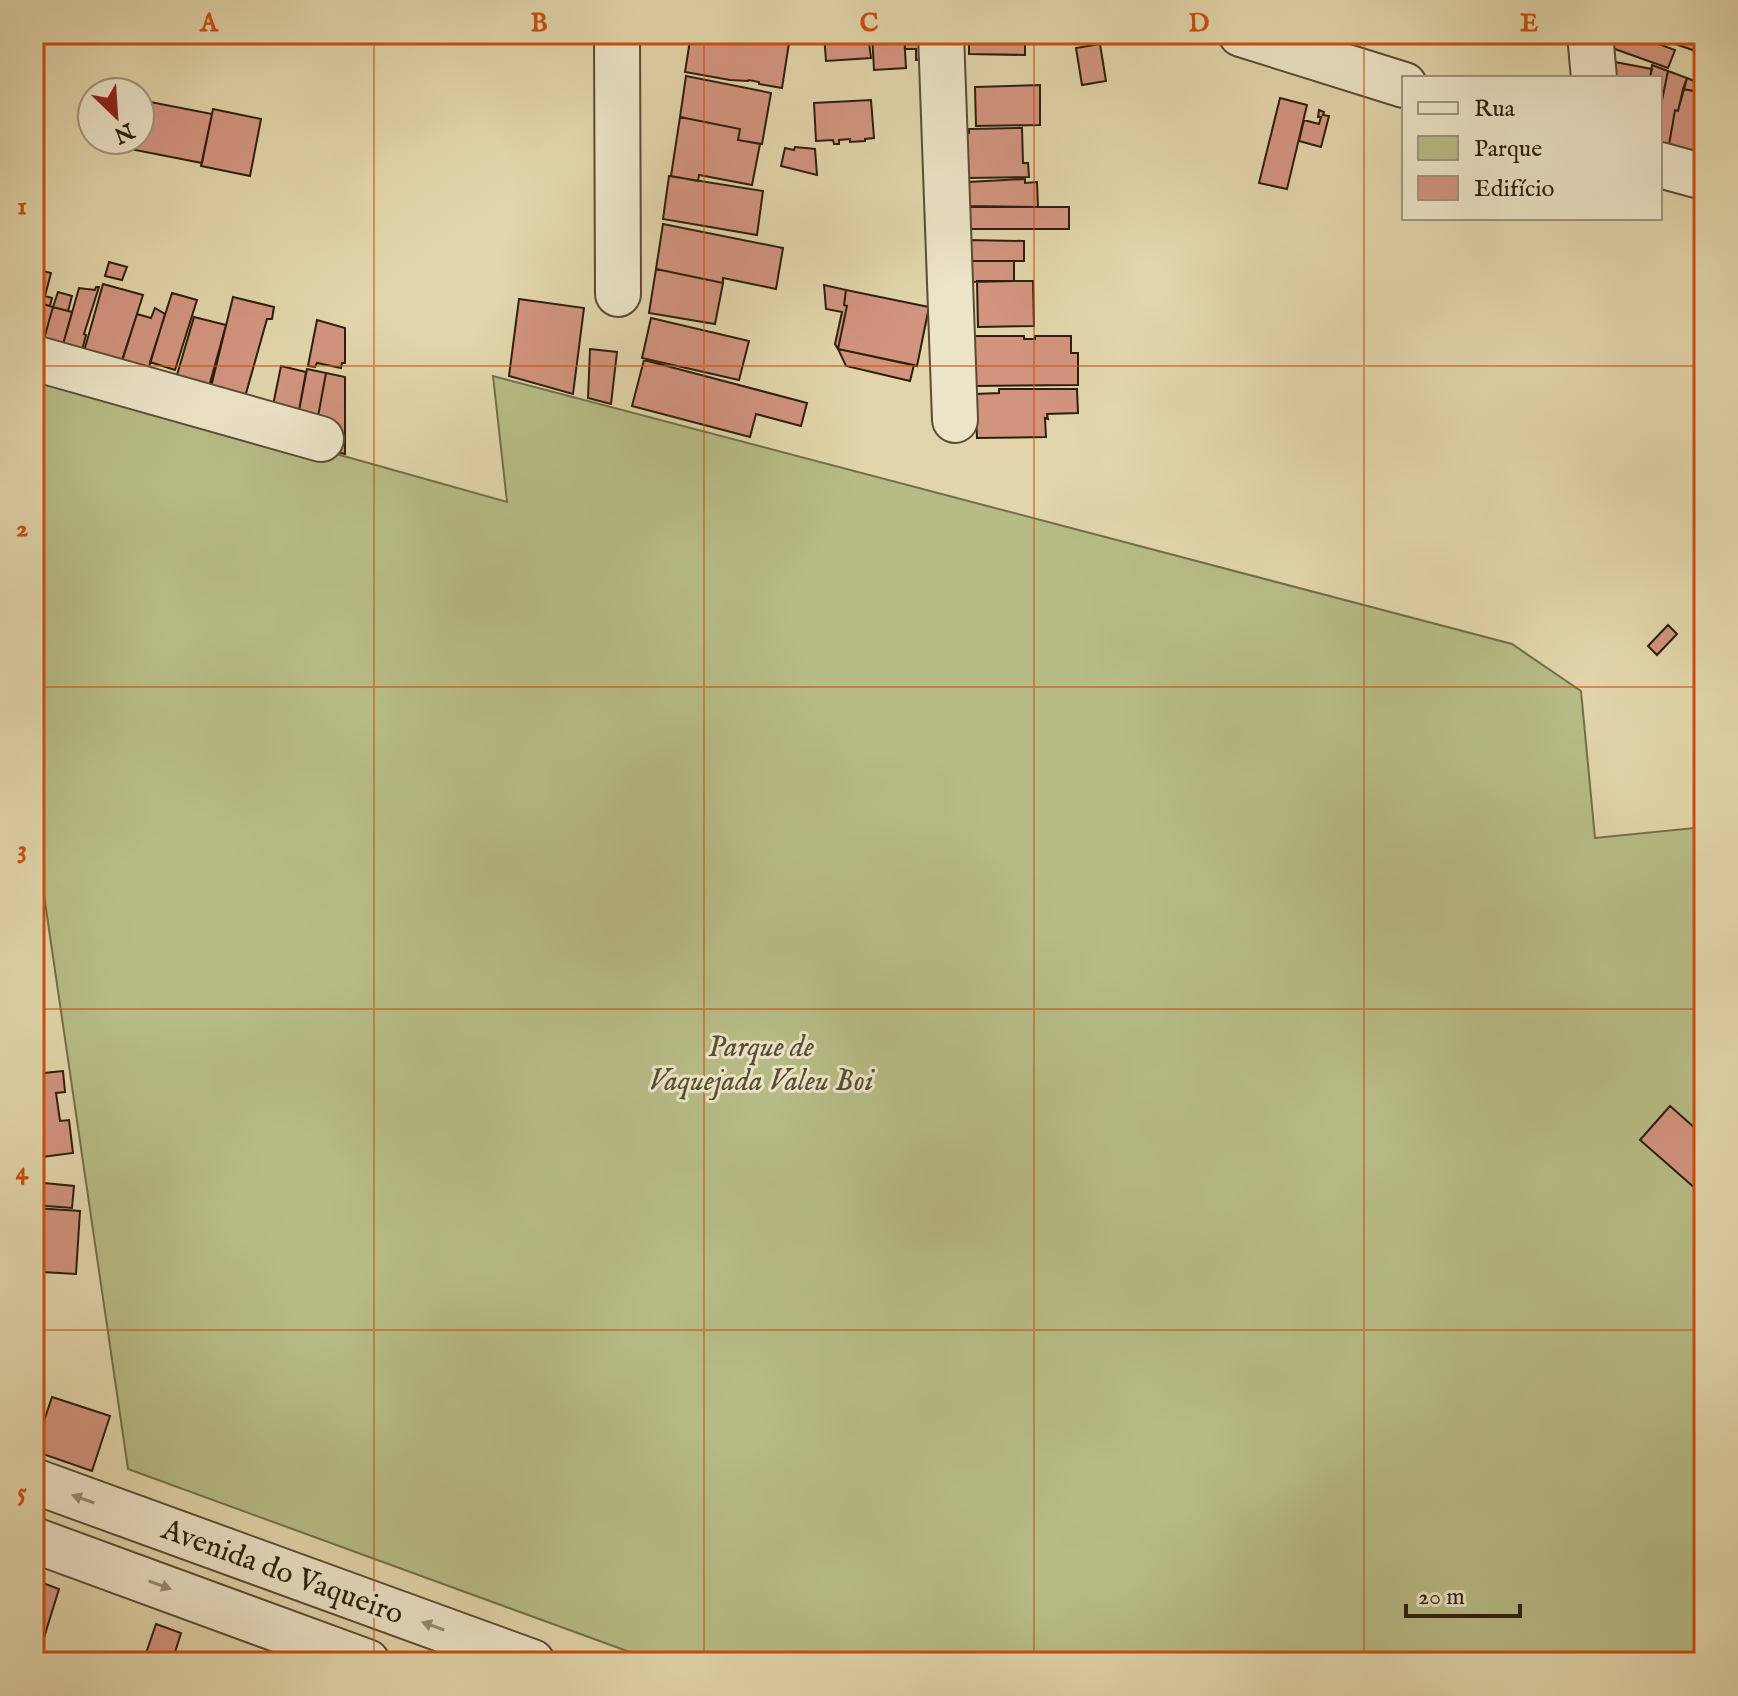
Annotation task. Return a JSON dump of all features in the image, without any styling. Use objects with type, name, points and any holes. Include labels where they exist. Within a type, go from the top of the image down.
[{"type":"street","points":[[617,34],[618,294]]},
{"type":"street","points":[[941,34],[955,420]]},
{"type":"street","points":[[1241,34],[1338,49],[1402,84]]},
{"type":"street","points":[[1590,34],[1594,76]]},
{"type":"street","points":[[1662,166],[1704,177]]},
{"type":"street","points":[[34,358],[321,439]]},
{"type":"street","name":"Avenida do Vaqueiro","points":[[34,1481],[532,1662]]},
{"type":"street","points":[[104,1564],[124,1513]]},
{"type":"street","name":"Avenida do Vaqueiro","points":[[34,1540],[367,1662]]},
{"type":"green space","name":"Parque de Vaquejada Valeu Boi","points":[[34,369],[507,502],[493,376],[1512,644],[1581,691],[1595,838],[1704,827],[1704,1662],[657,1662],[128,1469],[34,827]]},
{"type":"building","points":[[309,34],[354,36],[349,36],[349,39],[309,41]]},
{"type":"building","points":[[691,34],[736,34],[789,43],[782,88],[749,80],[685,72]]},
{"type":"building","points":[[824,34],[868,34],[871,58],[826,61]]},
{"type":"building","points":[[872,34],[904,34],[906,68],[874,70]]},
{"type":"building","points":[[904,34],[925,34],[926,59],[916,60],[916,49],[905,49]]},
{"type":"building","points":[[969,34],[1025,34],[1025,55],[969,54]]},
{"type":"building","points":[[1616,34],[1632,34],[1675,50],[1668,68],[1612,48]]},
{"type":"building","points":[[1647,34],[1704,34],[1704,54]]},
{"type":"building","points":[[1100,44],[1106,81],[1082,85],[1076,48]]},
{"type":"building","points":[[1615,62],[1652,69],[1650,76],[1613,76]]},
{"type":"building","points":[[1652,65],[1668,71],[1662,100],[1662,76],[1650,76]]},
{"type":"building","points":[[1668,71],[1687,78],[1678,111],[1675,110],[1669,145],[1662,143],[1662,100]]},
{"type":"building","points":[[686,76],[771,93],[762,144],[738,140],[740,129],[680,117]]},
{"type":"building","points":[[1687,78],[1697,82],[1694,91],[1683,89]]},
{"type":"building","points":[[1697,82],[1704,84],[1702,152],[1669,145],[1675,110],[1678,111],[1683,89],[1694,91]]},
{"type":"building","points":[[1040,85],[1040,125],[976,126],[975,87]]},
{"type":"building","points":[[1280,98],[1307,105],[1287,189],[1259,183]]},
{"type":"building","points":[[871,100],[874,138],[850,142],[850,139],[839,140],[839,144],[834,144],[833,140],[816,141],[814,103]]},
{"type":"building","points":[[156,103],[212,114],[202,163],[156,154]]},
{"type":"building","points":[[213,109],[261,119],[250,176],[201,166]]},
{"type":"building","points":[[1319,110],[1329,116],[1321,147],[1299,141],[1304,120],[1319,124]]},
{"type":"building","points":[[680,117],[740,129],[738,140],[760,144],[752,185],[699,175],[698,181],[671,176]]},
{"type":"building","points":[[1022,128],[1023,163],[1028,163],[1029,177],[967,178],[958,133],[969,133],[969,129]]},
{"type":"building","points":[[795,147],[815,149],[817,175],[781,166],[785,148],[794,150]]},
{"type":"building","points":[[669,176],[763,191],[757,235],[663,219]]},
{"type":"building","points":[[1025,179],[1025,183],[1037,182],[1038,207],[968,206],[968,182]]},
{"type":"building","points":[[961,207],[1069,207],[1069,229],[961,229]]},
{"type":"building","points":[[663,224],[783,248],[776,289],[723,278],[723,283],[656,269]]},
{"type":"building","points":[[967,240],[1024,241],[1024,261],[967,261]]},
{"type":"building","points":[[967,261],[1014,261],[1014,281],[967,282]]},
{"type":"building","points":[[109,262],[127,267],[122,280],[105,276]]},
{"type":"building","points":[[34,269],[51,273],[45,296],[52,298],[50,306],[43,304],[40,313],[34,311]]},
{"type":"building","points":[[656,269],[723,283],[715,324],[649,313]]},
{"type":"building","points":[[977,281],[1033,281],[1034,326],[978,327]]},
{"type":"building","points":[[103,284],[143,295],[118,374],[81,362]]},
{"type":"building","points":[[824,285],[846,290],[844,305],[847,306],[838,349],[835,344],[842,312],[826,309]]},
{"type":"building","points":[[99,287],[79,362],[60,355],[79,288],[95,290]]},
{"type":"building","points":[[846,290],[929,307],[917,366],[838,349],[847,306],[844,305]]},
{"type":"building","points":[[58,292],[72,296],[68,311],[53,307]]},
{"type":"building","points":[[172,293],[197,300],[175,370],[150,362]]},
{"type":"building","points":[[233,297],[274,307],[272,319],[267,319],[243,404],[209,395]]},
{"type":"building","points":[[519,299],[584,308],[573,394],[509,376]]},
{"type":"building","points":[[43,304],[53,307],[40,353],[34,351],[34,311],[40,313]]},
{"type":"building","points":[[53,307],[72,312],[60,355],[40,353]]},
{"type":"building","points":[[155,308],[165,314],[147,374],[120,366],[137,314],[151,318]]},
{"type":"building","points":[[194,317],[226,325],[207,394],[174,385]]},
{"type":"building","points":[[651,318],[749,341],[739,380],[642,358]]},
{"type":"building","points":[[317,320],[345,328],[345,363],[341,368],[317,363],[315,367],[308,366]]},
{"type":"building","points":[[974,336],[1024,336],[1024,339],[1035,339],[1035,336],[1071,336],[1071,353],[1078,353],[1078,385],[975,386]]},
{"type":"building","points":[[590,349],[617,352],[611,404],[588,398]]},
{"type":"building","points":[[838,349],[914,365],[910,381],[846,366]]},
{"type":"building","points":[[644,360],[807,403],[801,426],[756,414],[750,437],[632,406]]},
{"type":"building","points":[[281,366],[306,372],[297,421],[271,415]]},
{"type":"building","points":[[307,369],[326,373],[315,433],[297,421]]},
{"type":"building","points":[[326,373],[345,377],[345,454],[330,450],[315,433]]},
{"type":"building","points":[[999,389],[1077,389],[1078,413],[1047,414],[1046,437],[977,438],[975,394],[999,393]]},
{"type":"building","points":[[1668,625],[1677,634],[1657,655],[1648,646]]},
{"type":"building","points":[[63,1071],[65,1092],[56,1093],[60,1121],[69,1120],[73,1153],[34,1158],[34,1074]]},
{"type":"building","points":[[1670,1106],[1704,1136],[1704,1196],[1640,1140]]},
{"type":"building","points":[[34,1182],[74,1186],[72,1208],[34,1205]]},
{"type":"building","points":[[34,1208],[80,1211],[76,1274],[42,1272],[43,1254],[34,1253]]},
{"type":"building","points":[[52,1397],[110,1416],[92,1471],[34,1451]]},
{"type":"building","points":[[35,1580],[59,1589],[42,1644],[37,1642],[34,1652]]},
{"type":"building","points":[[156,1624],[181,1633],[172,1662],[143,1662]]}]
